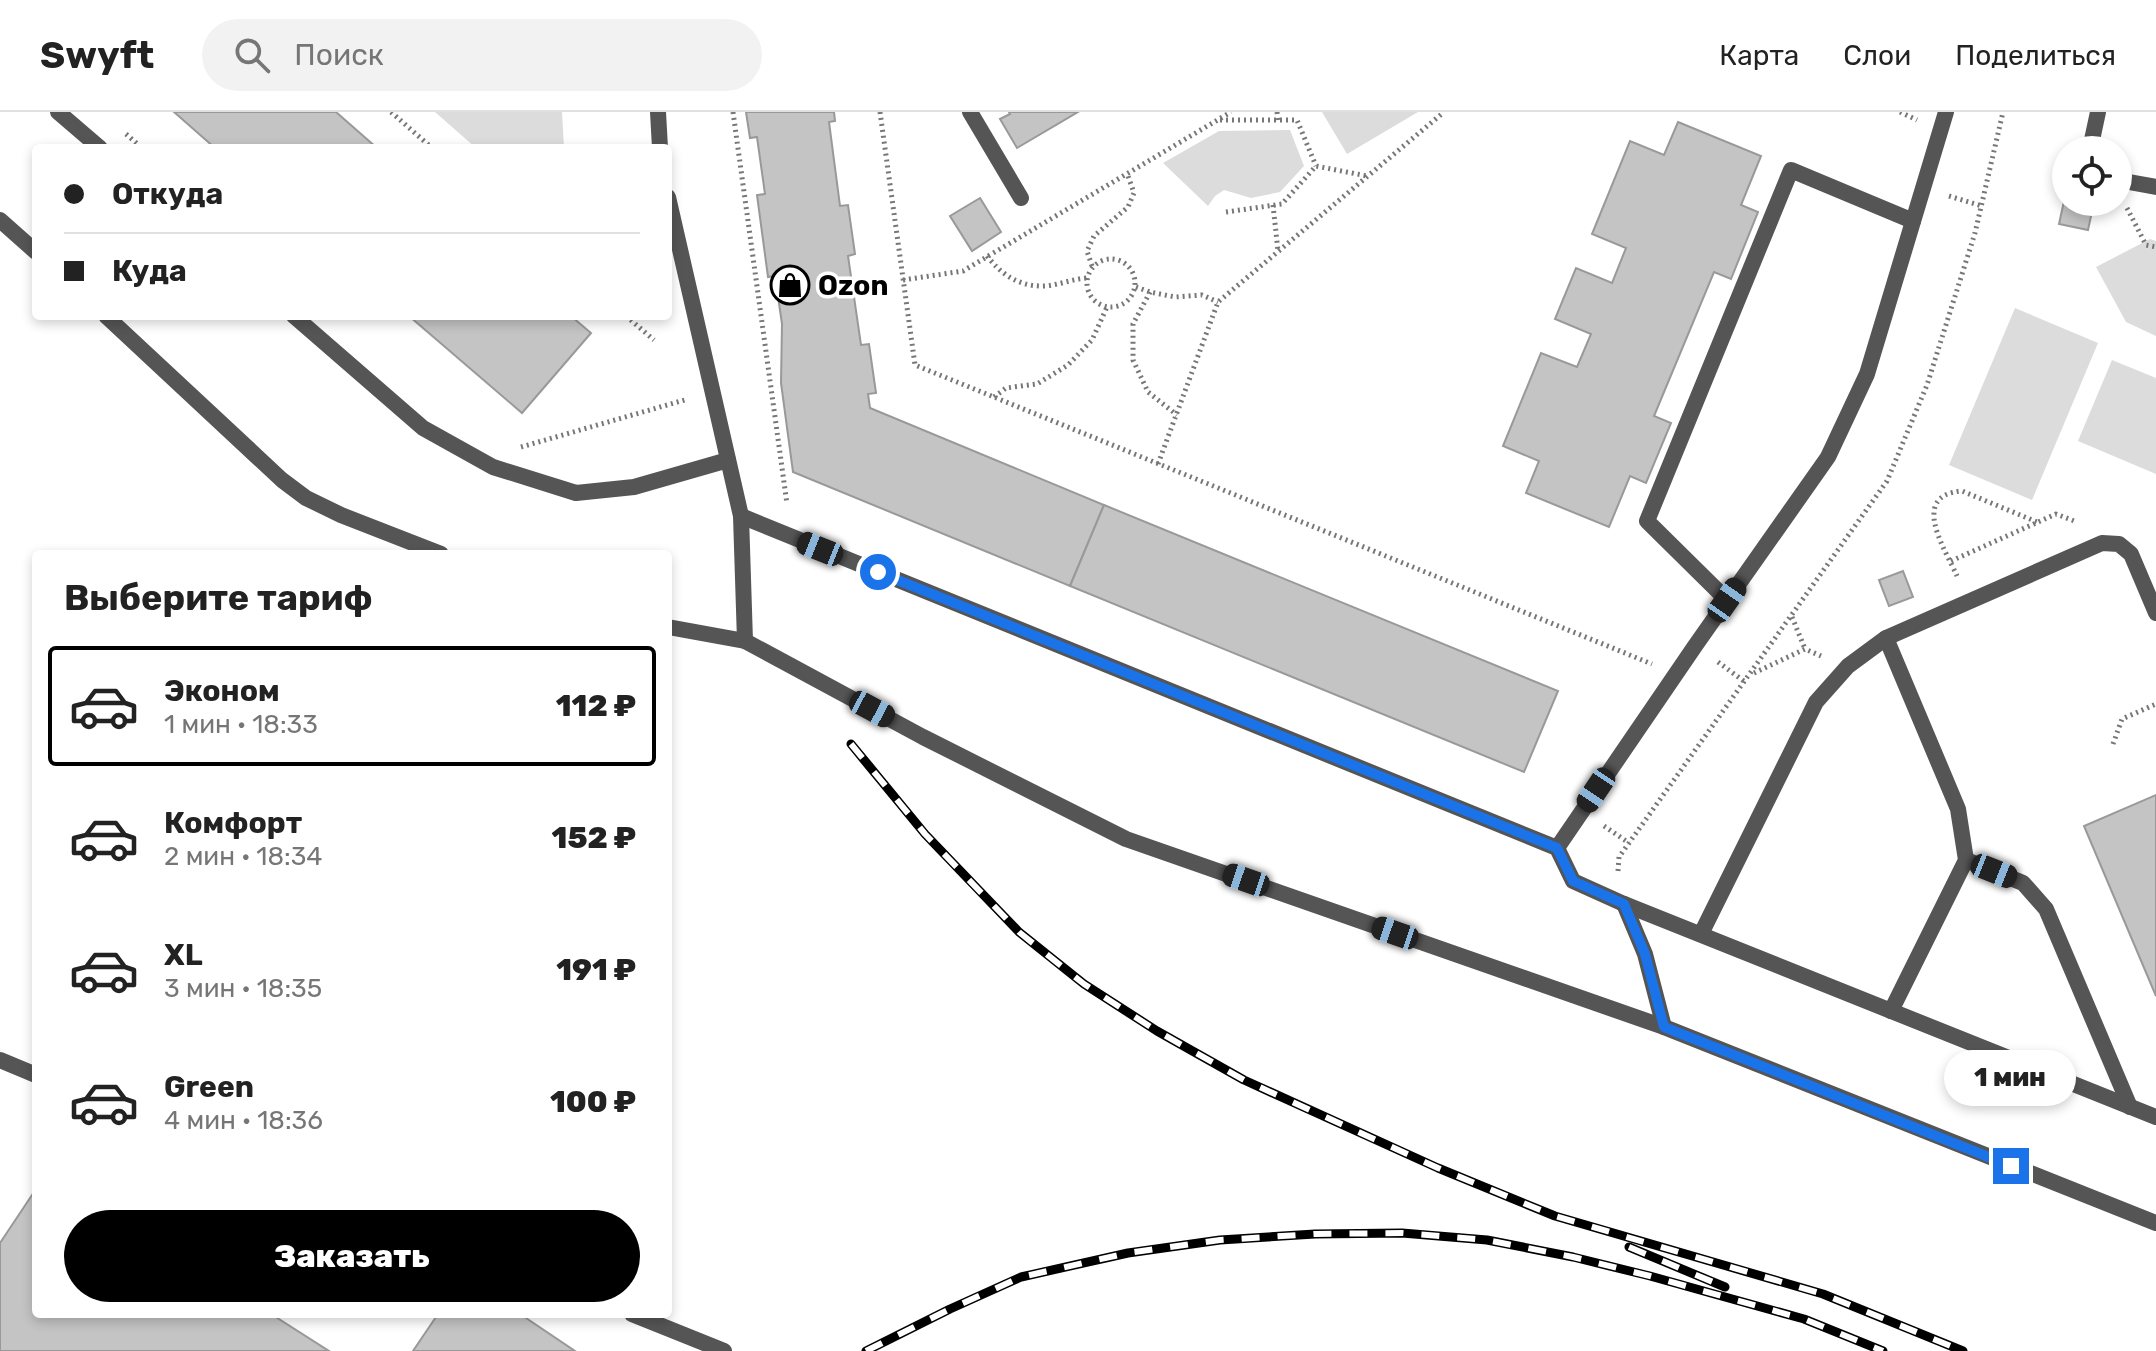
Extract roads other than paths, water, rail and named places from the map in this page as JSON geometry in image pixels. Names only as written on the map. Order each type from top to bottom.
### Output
[{"type":"street","points":[[58,112],[95,144]]},
{"type":"street","points":[[658,112],[660,144]]},
{"type":"street","points":[[1557,848],[1828,457],[1867,374],[1946,112]]},
{"type":"street","points":[[2093,136],[2098,112]]},
{"type":"street","points":[[973,113],[1021,198]]},
{"type":"street","points":[[1727,600],[1647,521],[1791,170],[1913,221]]},
{"type":"street","points":[[2132,183],[2156,187]]},
{"type":"street","points":[[672,215],[741,516],[745,641]]},
{"type":"street","points":[[0,220],[32,248]]},
{"type":"street","points":[[110,320],[282,480],[306,498],[431,550]]},
{"type":"street","points":[[299,320],[423,428],[493,467],[576,493],[634,487],[728,460]]},
{"type":"street","points":[[741,516],[1557,848],[1573,881],[2156,1117]]},
{"type":"street","points":[[1701,934],[1816,702],[1848,666],[1886,638],[2102,543],[2119,544],[2131,554],[2156,613]]},
{"type":"street","points":[[672,628],[745,641],[923,737],[1126,839],[1664,1027],[2156,1223]]},
{"type":"street","points":[[1886,638],[1958,809],[1966,860],[1891,1011]]},
{"type":"street","points":[[1966,860],[2023,883],[2046,909],[2130,1107]]},
{"type":"street","points":[[1620,902],[1645,954],[1664,1027]]},
{"type":"street","points":[[0,1060],[32,1073]]},
{"type":"street","points":[[642,1318],[724,1351]]},
{"type":"railway","points":[[851,744],[925,834],[1019,932],[1084,984],[1157,1031],[1244,1080],[1438,1168],[1555,1216],[1823,1294],[1963,1351]]},
{"type":"railway","points":[[866,1351],[1021,1277],[1128,1253],[1220,1240],[1402,1233],[1487,1240],[1573,1257],[1804,1319],[1883,1351]]},
{"type":"railway","points":[[1629,1247],[1725,1287]]},
{"type":"place","name":"Ozon","points":[[790,285]]}]
